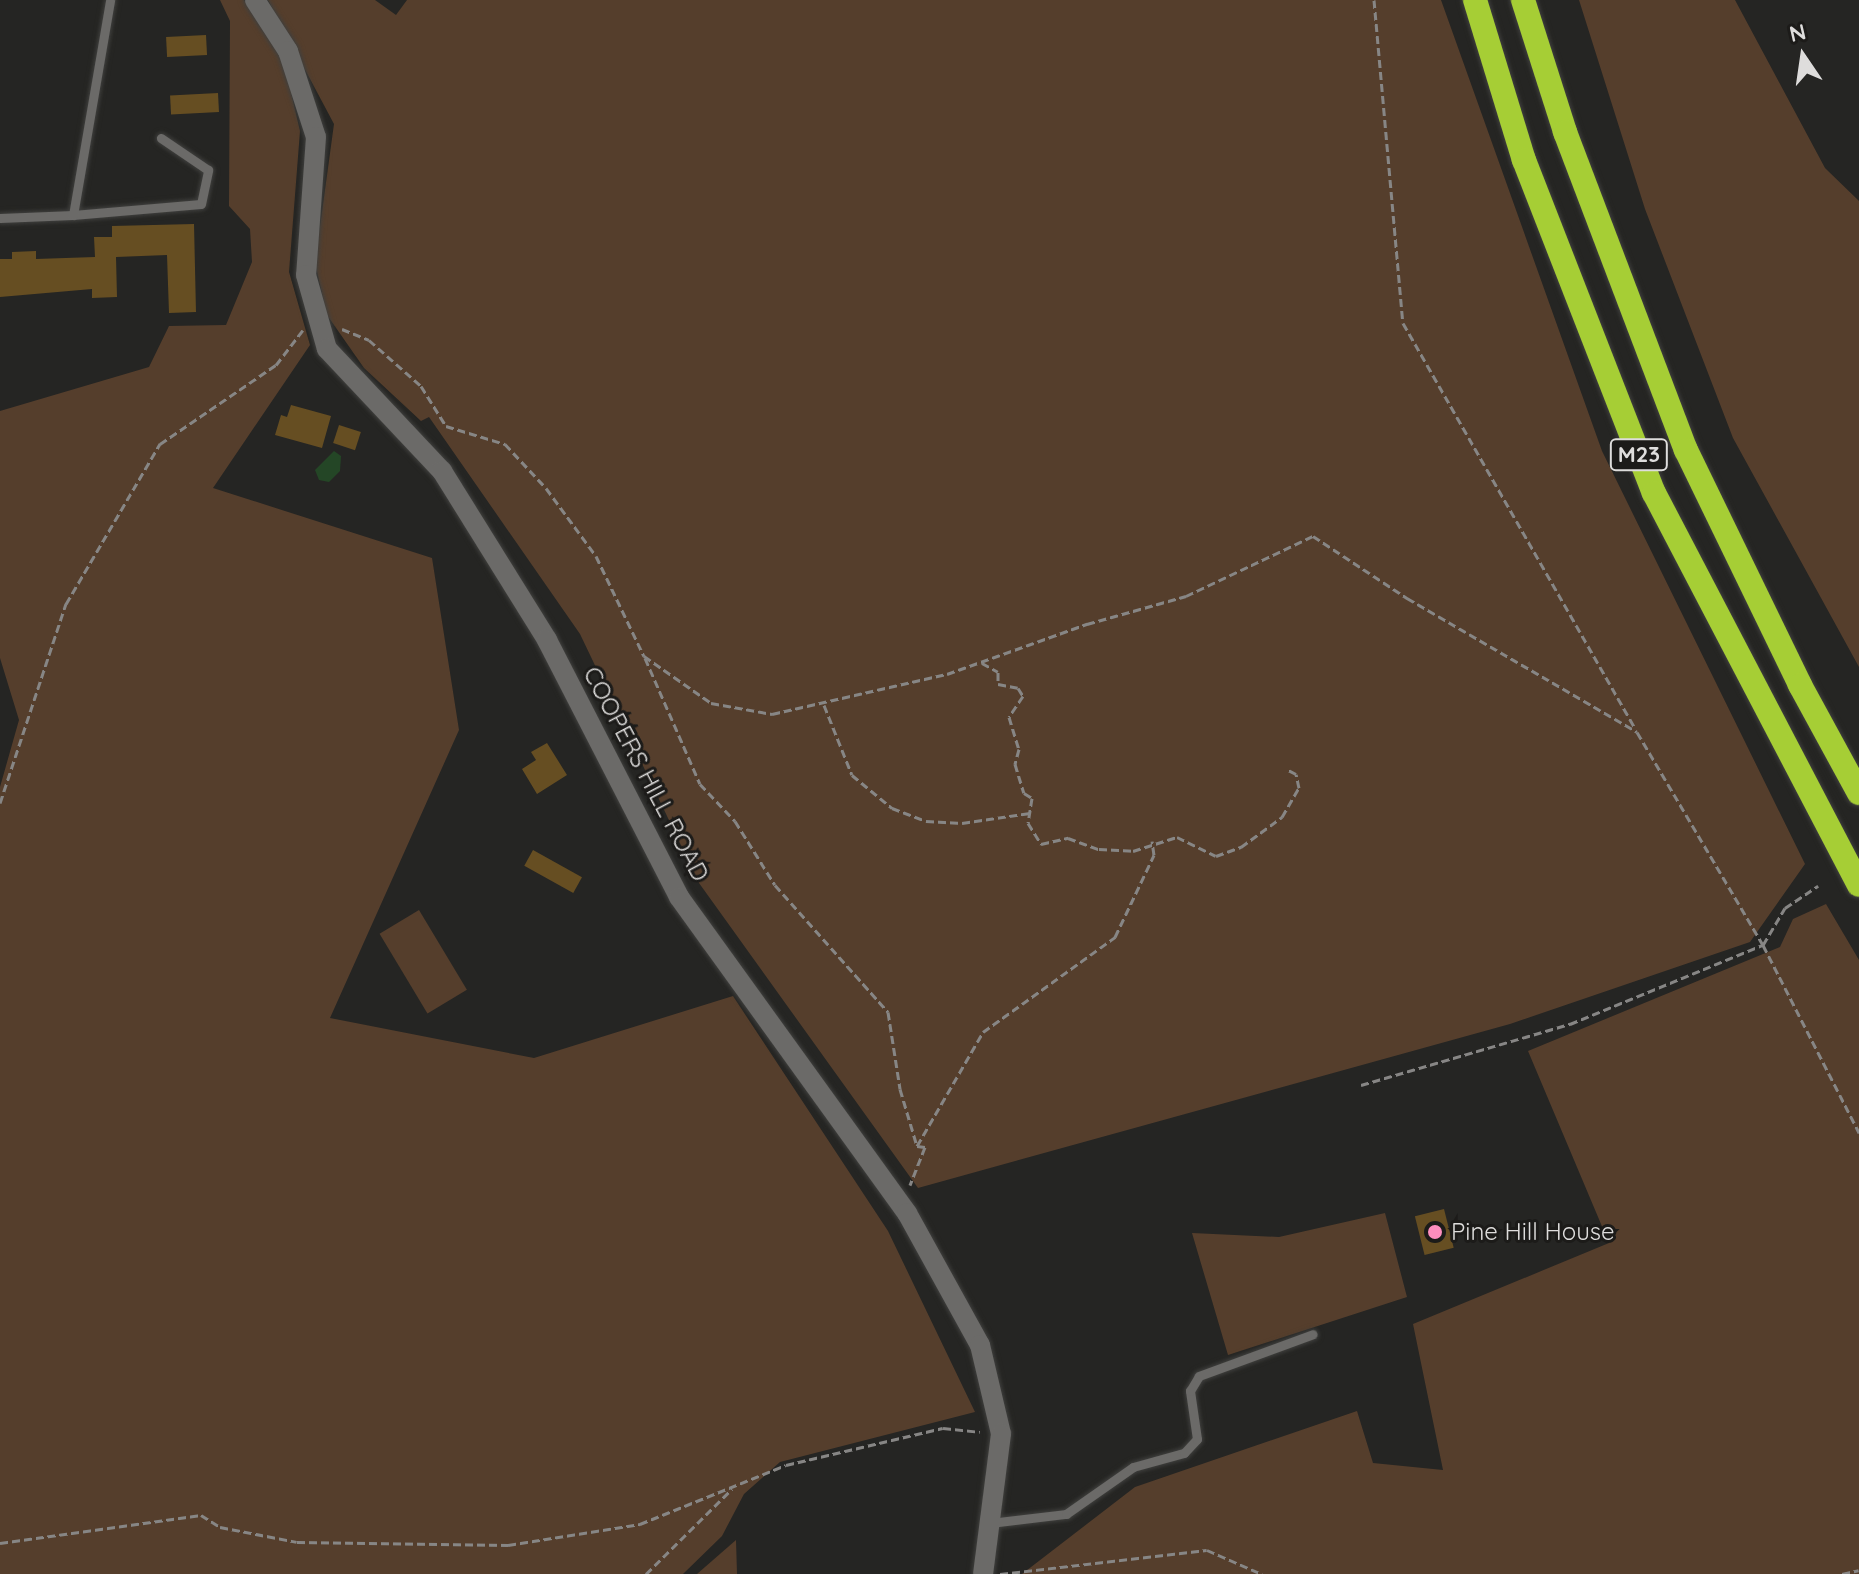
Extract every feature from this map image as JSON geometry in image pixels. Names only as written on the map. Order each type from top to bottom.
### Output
[{"type":"highway","name":"M23","points":[[1475,0],[1524,160],[1654,493],[1859,885]]},
{"type":"highway","name":"M23","points":[[1523,0],[1565,132],[1686,450],[1800,685],[1859,793]]},
{"type":"street","name":"COOPERS HILL ROAD","points":[[255,0],[288,51],[316,137],[306,275],[327,349],[442,471],[547,640],[679,897],[907,1213],[980,1345],[1001,1434],[983,1574]]},
{"type":"lane","points":[[73,215],[110,0]]},
{"type":"lane","points":[[0,218],[201,204],[208,170],[161,138]]},
{"type":"lane","points":[[990,1523],[1066,1514],[1133,1467],[1184,1453],[1197,1439],[1189,1400],[1199,1376],[1313,1334]]},
{"type":"path","points":[[1374,0],[1403,323],[1763,945],[1859,1133]]},
{"type":"path","points":[[0,803],[66,604],[160,444],[276,365],[318,315],[369,340],[421,386],[446,426],[505,444],[546,488],[596,556],[700,784],[735,821],[775,885],[888,1012],[900,1089],[917,1146]]},
{"type":"path","points":[[644,656],[711,703],[772,714],[824,705],[980,663],[1186,596],[1313,536],[1407,598],[1637,732]]},
{"type":"path","points":[[980,663],[998,672],[998,684],[1018,688],[1023,696],[1009,717],[1019,749],[1015,764],[1024,793],[1032,798],[1031,836],[1041,844],[1068,838],[1099,849],[1133,851],[1152,841],[1177,837],[1216,856],[1241,847],[1282,817],[1299,788],[1296,774],[1288,770]]},
{"type":"path","points":[[824,705],[852,775],[892,808],[926,821],[962,823],[1030,813]]},
{"type":"path","points":[[917,1146],[983,1032],[1115,937],[1154,855],[1152,841]]},
{"type":"path","points":[[1361,1085],[1570,1024],[1763,945],[1785,908],[1818,886]]},
{"type":"path","points":[[912,1182],[925,1147],[917,1146]]},
{"type":"path","points":[[0,1543],[201,1515],[220,1527],[297,1542],[508,1545],[640,1524],[786,1465],[943,1428],[1001,1434]]},
{"type":"path","points":[[646,1574],[688,1538],[734,1486]]},
{"type":"path","points":[[998,1574],[1207,1550],[1262,1574]]},
{"type":"path","points":[[1842,1574],[1859,1570]]},
{"type":"shaded area","points":[[220,0],[244,0],[282,54],[300,131],[289,272],[310,345],[213,488],[432,558],[459,730],[330,1018],[534,1058],[733,996],[888,1231],[975,1412],[780,1462],[744,1494],[722,1536],[683,1574],[0,1574],[0,787],[19,720],[0,658],[0,411],[149,367],[169,326],[226,325],[252,262],[250,229],[229,206],[230,21]]},
{"type":"shaded area","points":[[268,0],[375,0],[396,15],[407,0],[1441,0],[1602,451],[1805,864],[1750,942],[1510,1024],[918,1188],[699,883],[580,634],[429,417],[421,421],[364,368],[327,315],[315,263],[334,124]]},
{"type":"shaded area","points":[[1579,0],[1735,0],[1825,168],[1859,201],[1859,667],[1733,438],[1645,209]]},
{"type":"shaded area","points":[[334,451],[341,456],[340,471],[329,482],[319,480],[315,470]]},
{"type":"shaded area","points":[[1826,904],[1859,960],[1859,1574],[1022,1574],[1135,1487],[1357,1411],[1373,1463],[1443,1470],[1413,1324],[1609,1243],[1528,1051],[1780,947],[1793,919]]},
{"type":"shaded area","points":[[419,910],[467,990],[427,1013],[380,934]]},
{"type":"shaded area","points":[[1385,1213],[1407,1297],[1228,1355],[1192,1233],[1279,1237]]},
{"type":"shaded area","points":[[736,1540],[737,1574],[697,1574]]},
{"type":"building","points":[[206,35],[207,55],[167,57],[166,37]]},
{"type":"building","points":[[218,93],[219,112],[171,114],[170,96]]},
{"type":"building","points":[[194,224],[196,312],[169,313],[167,255],[116,257],[117,297],[92,298],[92,289],[0,297],[0,259],[12,259],[12,252],[36,251],[36,259],[95,257],[94,237],[112,237],[112,226]]},
{"type":"building","points":[[291,405],[331,416],[322,448],[275,435],[281,415],[287,417]]},
{"type":"building","points":[[339,425],[361,432],[355,450],[333,443]]},
{"type":"building","points":[[547,743],[567,775],[537,794],[522,769],[536,760],[531,752]]},
{"type":"building","points":[[533,850],[582,877],[573,893],[524,866]]},
{"type":"building","name":"Pine Hill House","points":[[1444,1209],[1454,1248],[1425,1255],[1415,1216]]},
{"type":"place","name":"Pine Hill House","points":[[1435,1232]]}]
